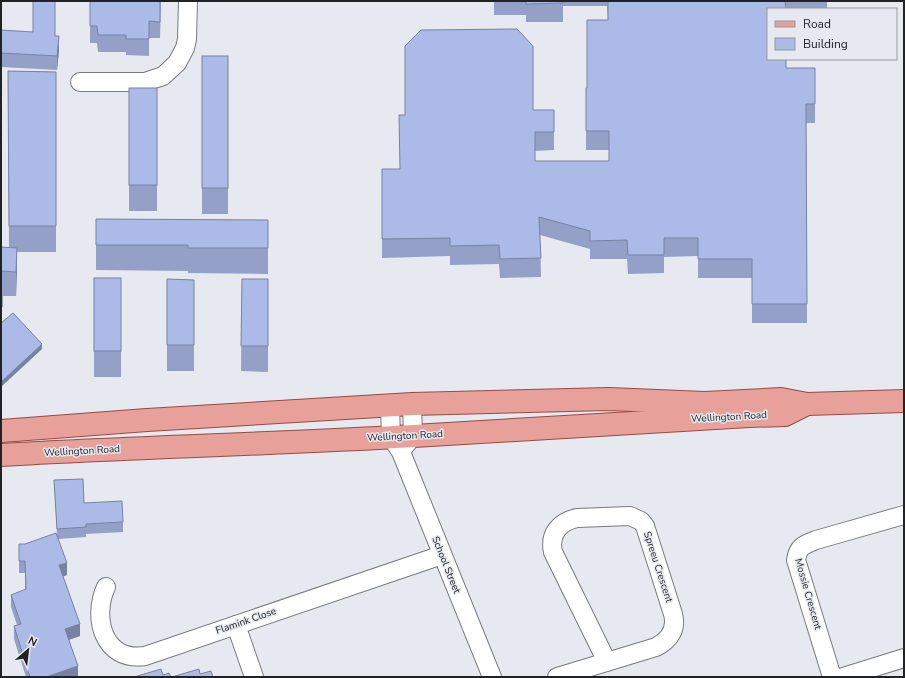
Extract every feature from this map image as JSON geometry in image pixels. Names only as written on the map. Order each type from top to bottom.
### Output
[{"type":"main road","name":"Wellington Road","points":[[1,431],[147,420],[412,404],[609,399],[705,403],[782,399],[807,404],[904,401]]},
{"type":"main road","name":"Wellington Road","points":[[5,458],[402,442],[734,416],[784,415],[807,404]]},
{"type":"street","points":[[80,82],[146,82],[163,76],[177,63],[185,48],[187,39],[188,1]]},
{"type":"street","name":"School Street","points":[[402,442],[412,404]]},
{"type":"street","name":"School Street","points":[[390,406],[442,555],[492,677]]},
{"type":"street","name":"Mossie Crescent","points":[[832,677],[796,560],[797,553],[805,544],[816,540],[904,515]]},
{"type":"street","name":"Spreeu Crescent","points":[[557,677],[607,662],[663,643],[673,632],[673,614],[645,526],[641,521],[630,516],[570,519],[559,526],[552,538],[553,552],[607,662]]},
{"type":"street","name":"Flamink Close","points":[[106,586],[100,607],[103,628],[107,640],[117,651],[130,656],[144,656],[442,555]]},
{"type":"street","points":[[236,625],[254,677]]},
{"type":"street","points":[[843,677],[904,658]]},
{"type":"building","points":[[33,1],[55,1],[55,36],[59,36],[57,56],[1,53],[1,30],[33,32]]},
{"type":"building","points":[[90,1],[160,1],[160,22],[149,21],[149,39],[126,39],[126,35],[98,35],[97,26],[90,26]]},
{"type":"building","points":[[526,1],[563,1],[563,3],[526,4]]},
{"type":"building","points":[[608,1],[785,1],[786,8],[767,8],[767,60],[786,60],[786,68],[815,68],[815,104],[806,104],[807,304],[752,304],[752,259],[698,259],[698,238],[664,238],[664,255],[628,255],[627,240],[590,241],[590,231],[539,217],[541,258],[500,259],[499,245],[450,246],[450,238],[382,239],[382,169],[400,169],[399,115],[405,115],[405,46],[421,30],[517,29],[533,46],[533,110],[554,110],[554,132],[535,132],[535,161],[609,161],[609,131],[586,131],[587,20],[608,20]]},
{"type":"building","points":[[202,56],[228,56],[228,188],[202,188]]},
{"type":"building","points":[[8,71],[56,72],[56,226],[9,226]]},
{"type":"building","points":[[129,88],[157,88],[157,185],[129,185]]},
{"type":"building","points":[[96,219],[268,220],[268,248],[188,248],[188,245],[96,245]]},
{"type":"building","points":[[1,247],[17,248],[16,272],[1,271]]},
{"type":"building","points":[[94,278],[121,278],[121,351],[94,351]]},
{"type":"building","points":[[167,279],[194,280],[194,345],[167,345]]},
{"type":"building","points":[[242,279],[268,279],[268,346],[241,346]]},
{"type":"building","points":[[13,313],[42,344],[1,382],[1,323]]},
{"type":"building","points":[[83,479],[84,503],[122,501],[123,522],[86,524],[86,527],[57,529],[54,480]]},
{"type":"building","points":[[56,533],[67,563],[59,565],[80,624],[65,629],[78,666],[46,677],[30,677],[14,626],[21,624],[11,595],[26,589],[25,561],[19,561],[19,544],[25,544]]},
{"type":"building","points":[[161,669],[163,675],[169,673],[171,677],[134,677]]},
{"type":"building","points":[[199,669],[200,674],[211,671],[213,677],[172,677]]}]
